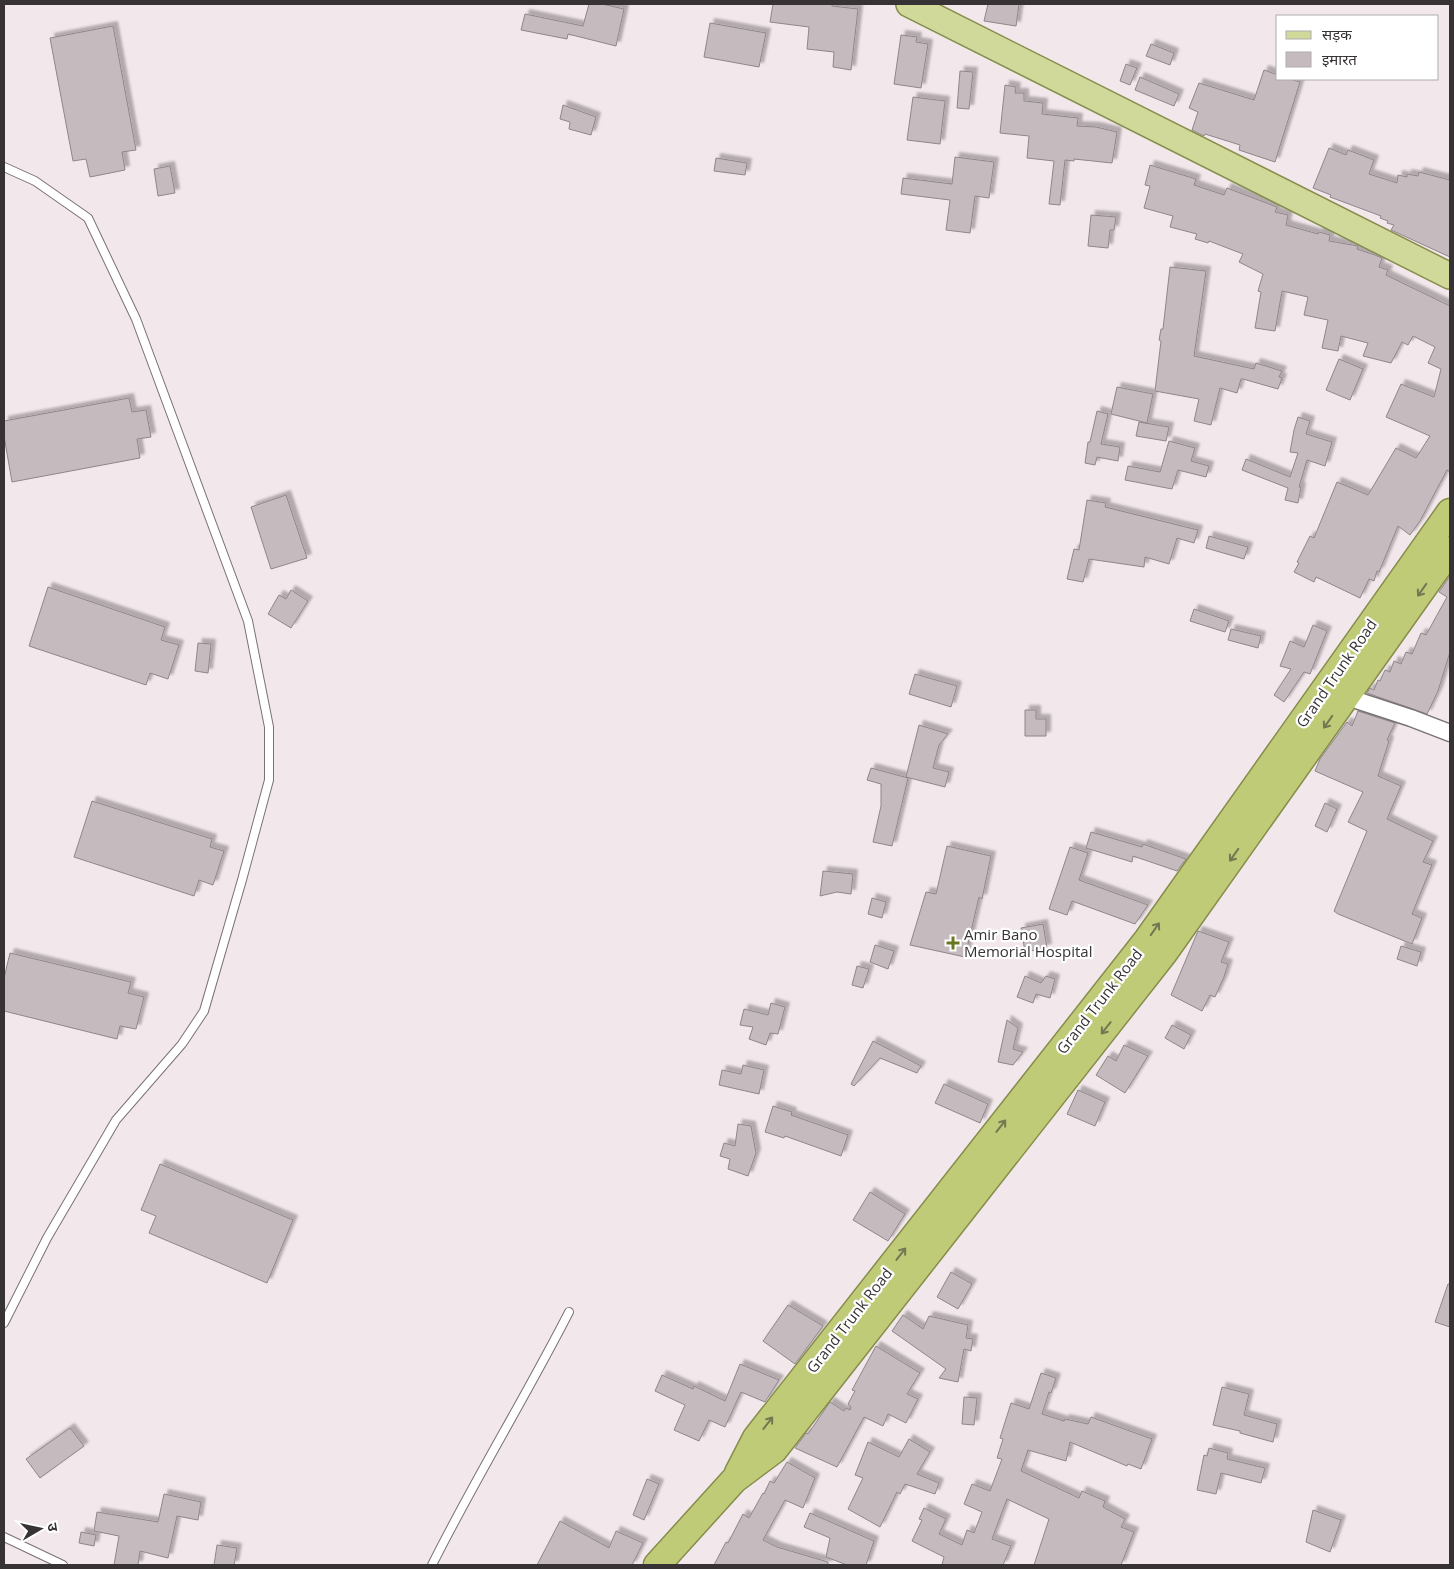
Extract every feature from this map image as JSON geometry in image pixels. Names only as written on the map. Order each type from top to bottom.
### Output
[{"type":"highway","name":"Grand Trunk Road","points":[[658,1565],[734,1480],[774,1450],[819,1375],[1123,988],[1164,953],[1447,523]]},
{"type":"highway","name":"Grand Trunk Road","points":[[1340,687],[1450,550]]},
{"type":"main road","points":[[909,4],[1450,276]]},
{"type":"street","points":[[1340,687],[1359,700],[1450,733]]},
{"type":"lane","points":[[4,167],[35,181],[88,218],[136,319],[248,621],[269,726],[269,780],[204,1012],[182,1044],[116,1120],[47,1238],[4,1323]]},
{"type":"lane","points":[[432,1565],[458,1512],[534,1380],[569,1312]]},
{"type":"lane","points":[[4,1538],[63,1565]]},
{"type":"building","points":[[589,4],[602,4],[624,9],[616,46],[568,34],[567,39],[521,30],[525,14],[583,26]]},
{"type":"building","points":[[773,4],[832,4],[832,6],[858,9],[851,70],[833,67],[834,52],[807,49],[809,27],[770,22]]},
{"type":"building","points":[[988,4],[1019,4],[1016,26],[984,21]]},
{"type":"building","points":[[710,23],[766,33],[759,67],[704,57]]},
{"type":"building","points":[[113,26],[136,150],[122,152],[125,170],[90,177],[86,159],[73,161],[50,38]]},
{"type":"building","points":[[901,35],[917,37],[916,42],[928,44],[921,88],[894,84]]},
{"type":"building","points":[[1151,44],[1174,53],[1170,65],[1146,56]]},
{"type":"building","points":[[1126,64],[1137,68],[1130,85],[1120,81]]},
{"type":"building","points":[[1264,70],[1276,74],[1276,80],[1300,82],[1275,162],[1239,150],[1240,145],[1205,134],[1204,136],[1192,130],[1198,112],[1189,108],[1199,83],[1254,100]]},
{"type":"building","points":[[960,71],[973,72],[969,109],[957,108]]},
{"type":"building","points":[[1140,77],[1179,94],[1174,106],[1135,90]]},
{"type":"building","points":[[1005,85],[1016,87],[1015,93],[1024,93],[1024,101],[1043,103],[1042,114],[1078,118],[1077,126],[1096,127],[1117,132],[1112,163],[1074,159],[1074,161],[1065,160],[1060,205],[1049,204],[1054,161],[1027,158],[1029,136],[1000,133]]},
{"type":"building","points":[[913,97],[945,101],[940,144],[907,140]]},
{"type":"building","points":[[563,105],[596,117],[591,135],[569,129],[570,122],[560,119]]},
{"type":"building","points":[[1329,148],[1346,155],[1348,150],[1374,160],[1369,174],[1397,183],[1398,175],[1407,177],[1407,174],[1418,176],[1419,172],[1450,180],[1450,257],[1391,230],[1394,225],[1387,223],[1388,221],[1380,218],[1381,216],[1330,197],[1331,195],[1313,188]]},
{"type":"building","points":[[955,157],[994,162],[989,198],[975,196],[970,233],[946,230],[950,200],[901,194],[903,178],[952,184]]},
{"type":"building","points":[[716,158],[747,163],[745,175],[714,171]]},
{"type":"building","points":[[1150,165],[1196,179],[1194,185],[1224,195],[1227,188],[1277,207],[1275,212],[1288,215],[1286,225],[1318,234],[1319,232],[1330,235],[1329,241],[1358,246],[1357,249],[1382,258],[1379,267],[1388,270],[1386,275],[1450,306],[1450,472],[1447,470],[1420,521],[1410,535],[1398,526],[1379,572],[1377,571],[1374,581],[1369,579],[1360,598],[1316,577],[1314,582],[1294,572],[1310,536],[1314,538],[1337,482],[1368,495],[1396,448],[1416,458],[1430,436],[1386,417],[1401,384],[1434,397],[1441,369],[1428,363],[1435,347],[1413,336],[1408,345],[1402,342],[1391,363],[1363,356],[1368,343],[1341,336],[1338,351],[1322,348],[1328,320],[1304,315],[1308,297],[1282,291],[1275,331],[1255,328],[1261,292],[1258,291],[1263,274],[1239,262],[1243,254],[1209,241],[1208,243],[1195,239],[1197,234],[1170,227],[1173,216],[1144,208],[1150,186],[1145,185]]},
{"type":"building","points":[[170,166],[175,193],[158,196],[154,169]]},
{"type":"building","points":[[1091,215],[1116,217],[1114,230],[1110,230],[1108,248],[1088,246]]},
{"type":"building","points":[[1170,267],[1206,271],[1194,356],[1254,369],[1256,363],[1282,371],[1279,377],[1282,378],[1278,389],[1243,379],[1241,379],[1237,393],[1220,388],[1211,425],[1194,421],[1199,399],[1155,391],[1161,341],[1159,340],[1161,329],[1163,329]]},
{"type":"building","points":[[1339,359],[1363,369],[1350,400],[1326,390]]},
{"type":"building","points":[[1117,387],[1153,394],[1147,423],[1111,414]]},
{"type":"building","points":[[129,398],[132,412],[146,410],[151,437],[137,439],[140,458],[12,482],[4,436],[4,421]]},
{"type":"building","points":[[1097,411],[1108,414],[1101,444],[1120,447],[1118,461],[1097,457],[1095,465],[1085,463],[1088,442],[1090,442]]},
{"type":"building","points":[[1298,417],[1310,421],[1306,434],[1332,442],[1325,466],[1307,460],[1299,487],[1301,487],[1298,503],[1285,500],[1288,488],[1242,470],[1246,459],[1290,477],[1298,453],[1290,452]]},
{"type":"building","points":[[1139,422],[1169,427],[1166,441],[1136,436]]},
{"type":"building","points":[[1169,441],[1195,448],[1191,461],[1209,466],[1206,477],[1178,470],[1172,489],[1125,480],[1128,466],[1160,472]]},
{"type":"building","points":[[286,495],[307,558],[271,569],[251,507]]},
{"type":"building","points":[[1087,500],[1106,503],[1105,507],[1198,530],[1194,543],[1177,538],[1169,564],[1145,557],[1144,567],[1089,559],[1083,582],[1067,579],[1074,549],[1079,550]]},
{"type":"building","points":[[1209,536],[1248,547],[1244,559],[1206,548]]},
{"type":"building","points":[[1450,576],[1450,652],[1438,691],[1427,714],[1367,693],[1370,688],[1374,690],[1385,670],[1390,672],[1394,661],[1401,664],[1406,652],[1412,654],[1421,633],[1426,635],[1447,597],[1439,592]]},
{"type":"building","points":[[48,587],[165,627],[161,640],[179,645],[168,679],[150,673],[146,685],[29,646]]},
{"type":"building","points":[[291,590],[308,601],[291,628],[268,614],[279,595],[286,599]]},
{"type":"building","points":[[1194,609],[1229,621],[1225,632],[1190,621]]},
{"type":"building","points":[[1313,625],[1327,631],[1310,674],[1304,672],[1284,702],[1274,695],[1291,669],[1280,666],[1290,641],[1304,647]]},
{"type":"building","points":[[1231,629],[1261,636],[1258,648],[1228,640]]},
{"type":"building","points":[[198,643],[211,644],[208,673],[195,671]]},
{"type":"building","points":[[915,674],[957,686],[951,707],[909,694]]},
{"type":"building","points":[[1025,710],[1036,710],[1036,719],[1046,719],[1046,736],[1025,736]]},
{"type":"building","points":[[1358,711],[1395,723],[1387,740],[1389,741],[1378,776],[1401,786],[1387,819],[1433,841],[1423,862],[1432,865],[1412,914],[1422,918],[1412,944],[1334,911],[1367,831],[1348,822],[1363,792],[1315,771],[1320,759],[1347,722],[1352,726]]},
{"type":"building","points":[[919,725],[948,734],[939,745],[933,768],[949,772],[945,787],[906,777]]},
{"type":"building","points":[[871,768],[908,778],[892,846],[873,842],[881,806],[881,784],[867,780]]},
{"type":"building","points":[[92,801],[212,839],[210,847],[224,851],[213,885],[199,880],[194,896],[74,857]]},
{"type":"building","points":[[1325,803],[1337,809],[1327,832],[1315,826]]},
{"type":"building","points":[[1091,832],[1142,847],[1143,844],[1186,859],[1177,871],[1133,856],[1132,862],[1086,848]]},
{"type":"building","points":[[947,846],[991,856],[982,899],[979,897],[965,957],[910,945],[926,892],[936,894]]},
{"type":"building","points":[[1070,847],[1088,853],[1079,880],[1148,905],[1135,924],[1072,901],[1067,915],[1049,909]]},
{"type":"building","points":[[823,871],[853,874],[851,894],[837,892],[820,896]]},
{"type":"building","points":[[872,898],[886,902],[882,918],[868,914]]},
{"type":"building","points":[[1043,924],[1047,948],[1025,952],[1021,928]]},
{"type":"building","points":[[1198,931],[1229,942],[1221,962],[1228,964],[1224,977],[1215,997],[1210,995],[1202,1011],[1171,995]]},
{"type":"building","points":[[875,945],[894,951],[888,969],[870,962]]},
{"type":"building","points":[[1401,946],[1421,952],[1417,966],[1397,959]]},
{"type":"building","points":[[10,953],[131,982],[128,993],[144,997],[136,1029],[120,1026],[117,1039],[4,1011],[4,978]]},
{"type":"building","points":[[857,966],[869,969],[863,988],[852,985]]},
{"type":"building","points":[[1025,976],[1041,983],[1046,976],[1055,979],[1050,998],[1036,994],[1033,1003],[1017,997]]},
{"type":"building","points":[[771,1003],[785,1007],[778,1034],[770,1033],[766,1045],[749,1039],[753,1027],[740,1025],[744,1009],[768,1015]]},
{"type":"building","points":[[1007,1020],[1018,1028],[1013,1049],[1023,1052],[1013,1065],[998,1062]]},
{"type":"building","points":[[1172,1025],[1191,1035],[1184,1049],[1165,1038]]},
{"type":"building","points":[[873,1041],[921,1066],[917,1073],[880,1058],[854,1086],[851,1084]]},
{"type":"building","points":[[1124,1045],[1148,1056],[1125,1093],[1096,1075],[1108,1056],[1116,1061]]},
{"type":"building","points":[[743,1065],[764,1070],[759,1094],[719,1085],[722,1070],[741,1074]]},
{"type":"building","points":[[944,1084],[988,1104],[980,1123],[935,1103]]},
{"type":"building","points":[[1078,1090],[1105,1102],[1095,1126],[1067,1114]]},
{"type":"building","points":[[773,1106],[792,1112],[791,1115],[848,1135],[841,1156],[785,1136],[784,1138],[765,1132]]},
{"type":"building","points":[[738,1124],[751,1126],[756,1153],[748,1176],[728,1169],[730,1159],[720,1156],[724,1143],[735,1146]]},
{"type":"building","points":[[160,1164],[293,1220],[267,1283],[149,1233],[156,1216],[141,1210]]},
{"type":"building","points":[[870,1192],[905,1214],[888,1241],[853,1220]]},
{"type":"building","points":[[951,1272],[972,1284],[958,1309],[937,1297]]},
{"type":"building","points":[[1448,1284],[1450,1284],[1450,1327],[1435,1322]]},
{"type":"building","points":[[788,1305],[823,1326],[795,1364],[763,1341]]},
{"type":"building","points":[[903,1315],[923,1329],[929,1316],[968,1325],[966,1338],[973,1339],[971,1351],[964,1349],[958,1382],[939,1378],[946,1369],[892,1331]]},
{"type":"building","points":[[876,1346],[920,1373],[907,1394],[918,1399],[906,1423],[888,1414],[883,1426],[864,1417],[837,1467],[795,1448],[806,1433],[808,1434],[830,1402],[844,1411],[846,1408],[850,1410],[851,1407],[848,1404],[855,1391],[852,1390]]},
{"type":"building","points":[[740,1364],[779,1380],[765,1402],[741,1392],[725,1427],[709,1420],[699,1441],[674,1430],[685,1405],[655,1391],[662,1375],[693,1389],[694,1386],[725,1401]]},
{"type":"building","points":[[1041,1373],[1056,1378],[1042,1414],[1064,1421],[1065,1419],[1088,1424],[1091,1417],[1152,1439],[1141,1469],[1128,1464],[1127,1466],[1070,1442],[1066,1461],[1028,1450],[1021,1471],[1079,1498],[1082,1491],[1105,1501],[1103,1507],[1125,1519],[1121,1527],[1134,1532],[1121,1565],[1034,1565],[1049,1519],[1007,1499],[992,1539],[1011,1546],[1003,1565],[942,1565],[944,1557],[912,1541],[922,1520],[919,1519],[924,1508],[946,1519],[939,1534],[962,1545],[967,1530],[974,1533],[982,1512],[964,1504],[972,1484],[990,1491],[1002,1459],[997,1458],[1003,1439],[1000,1438],[1011,1403],[1029,1409]]},
{"type":"building","points":[[1222,1387],[1249,1394],[1244,1415],[1277,1424],[1273,1442],[1240,1433],[1240,1431],[1213,1425]]},
{"type":"building","points":[[964,1397],[977,1398],[974,1425],[962,1424]]},
{"type":"building","points":[[70,1428],[84,1446],[40,1478],[26,1459]]},
{"type":"building","points":[[909,1439],[930,1452],[917,1474],[939,1483],[935,1494],[905,1484],[900,1494],[897,1492],[880,1527],[848,1509],[863,1478],[855,1475],[868,1442],[899,1457]]},
{"type":"building","points":[[1209,1448],[1228,1453],[1227,1459],[1265,1468],[1261,1483],[1221,1473],[1216,1494],[1197,1490],[1204,1455],[1207,1456]]},
{"type":"building","points":[[787,1462],[815,1478],[803,1508],[785,1500],[763,1540],[777,1547],[828,1562],[828,1565],[714,1565],[743,1514],[749,1518],[770,1481],[774,1483]]},
{"type":"building","points":[[647,1479],[659,1484],[644,1520],[633,1515]]},
{"type":"building","points":[[164,1494],[201,1502],[198,1520],[177,1516],[168,1558],[140,1551],[138,1565],[114,1565],[119,1536],[94,1531],[97,1512],[158,1522]]},
{"type":"building","points":[[1313,1510],[1341,1520],[1330,1552],[1306,1542]]},
{"type":"building","points":[[810,1513],[874,1541],[866,1565],[847,1565],[826,1557],[830,1538],[804,1527]]},
{"type":"building","points":[[560,1521],[609,1548],[616,1531],[643,1543],[632,1565],[537,1565]]},
{"type":"building","points":[[81,1532],[96,1535],[94,1546],[79,1543]]},
{"type":"building","points":[[217,1545],[237,1548],[234,1565],[214,1565]]},
{"type":"place","name":"Amir Bano Memorial Hospital","points":[[953,943]]}]
